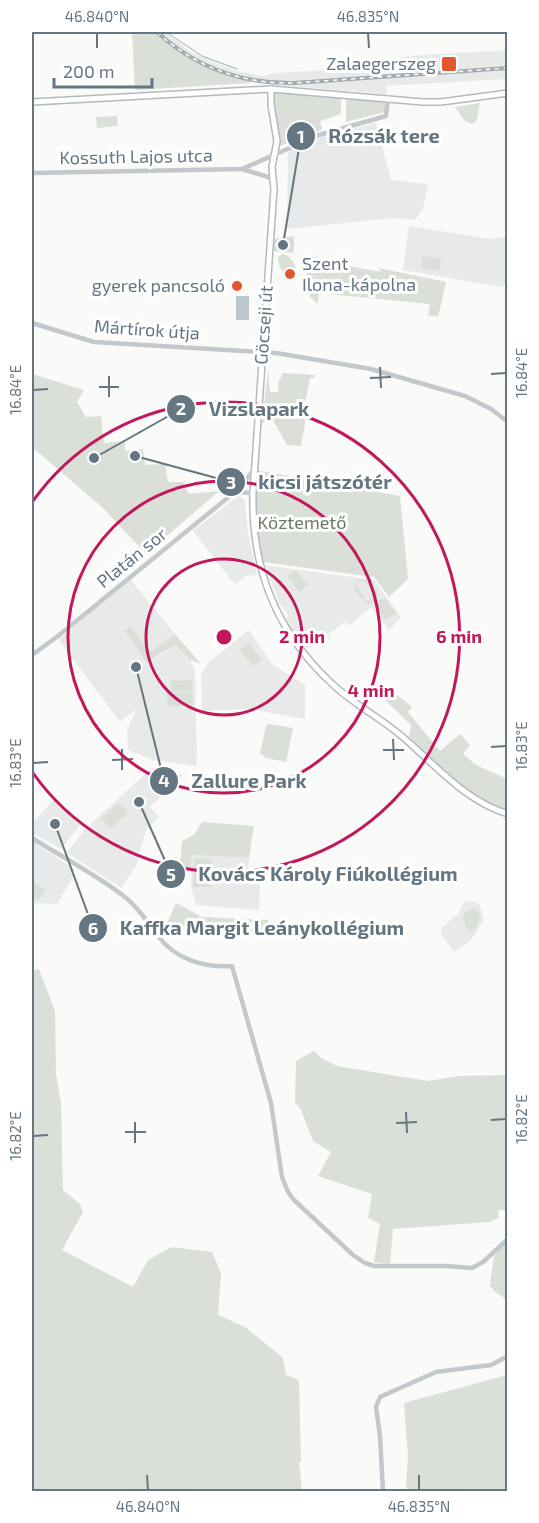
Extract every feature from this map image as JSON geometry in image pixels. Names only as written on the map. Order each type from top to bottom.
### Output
[{"type":"main road","points":[[32,102],[271,89],[441,102],[507,93]]},
{"type":"main road","name":"Göcseji út","points":[[271,89],[271,105],[277,141],[272,168],[273,182],[253,493],[253,532],[259,565],[276,610],[298,646],[341,692],[398,733],[468,794],[489,807],[507,813]]},
{"type":"main road","points":[[134,90],[137,94],[142,95]]},
{"type":"street","points":[[242,169],[319,135],[386,116],[388,98]]},
{"type":"street","points":[[242,169],[268,177],[273,182]]},
{"type":"street","name":"Kossuth Lajos utca","points":[[32,173],[242,169]]},
{"type":"street","name":"Mártírok útja","points":[[32,323],[94,342],[263,352],[342,364],[410,379],[465,396],[507,422]]},
{"type":"street","name":"Platán sor","points":[[32,655],[233,493],[246,482],[254,470]]},
{"type":"street","points":[[233,493],[241,491],[253,493]]},
{"type":"street","points":[[32,838],[128,899],[164,943],[178,955],[211,966],[232,966],[272,1103],[282,1177],[286,1188],[294,1200],[353,1255],[374,1266],[472,1268],[483,1262],[507,1239]]},
{"type":"street","points":[[383,1491],[377,1401],[382,1396],[433,1373],[491,1365],[507,1356]]},
{"type":"shaded area","points":[[155,32],[164,32],[193,53],[213,62],[233,70],[262,76],[274,73],[330,70],[422,55],[507,50],[507,79],[386,86],[386,94],[265,84],[209,70],[183,55]]},
{"type":"shaded area","points":[[376,123],[391,180],[428,184],[423,209],[415,220],[393,218],[287,229],[288,151],[322,137]]},
{"type":"shaded area","points":[[409,226],[490,239],[507,237],[507,283],[501,287],[403,270]]},
{"type":"shaded area","points":[[236,296],[249,296],[249,320],[236,320]]},
{"type":"shaded area","points":[[238,496],[245,501],[248,533],[257,575],[245,576],[235,585],[193,531]]},
{"type":"shaded area","points":[[265,565],[374,580],[401,617],[389,630],[371,607],[349,626],[345,622],[308,649],[296,637],[286,620],[288,615],[280,605]]},
{"type":"shaded area","points":[[130,579],[175,634],[150,652],[130,627],[124,632],[147,663],[176,645],[190,660],[195,670],[197,766],[153,760],[128,750],[127,730],[137,709],[120,722],[59,640]]},
{"type":"shaded area","points":[[249,630],[272,664],[305,685],[305,719],[248,709],[202,711],[201,675],[208,663]]},
{"type":"shaded area","points":[[152,768],[183,775],[150,807],[159,817],[146,830],[136,866],[121,888],[67,853],[84,830]]},
{"type":"shaded area","points":[[54,800],[80,825],[61,849],[32,833],[32,823]]},
{"type":"shaded area","points":[[32,841],[74,869],[73,877],[57,904],[32,903]]},
{"type":"shaded area","points":[[192,855],[249,858],[248,881],[260,882],[259,910],[196,905],[191,888]]},
{"type":"shaded area","points":[[472,901],[480,905],[484,919],[471,940],[454,952],[441,934],[441,928],[458,914],[464,902]]},
{"type":"green space","points":[[132,32],[155,32],[199,64],[250,81],[250,83],[135,90]]},
{"type":"green space","points":[[276,92],[341,97],[341,114],[320,121],[322,130],[280,146],[273,103]]},
{"type":"green space","points":[[346,98],[383,100],[385,112],[346,122]]},
{"type":"green space","points":[[480,103],[477,120],[472,124],[465,121],[455,107]]},
{"type":"green space","points":[[117,116],[118,126],[97,128],[96,117]]},
{"type":"green space","points":[[294,236],[294,253],[272,251],[274,239]]},
{"type":"green space","points":[[282,254],[288,256],[294,265],[296,272],[292,277],[280,267],[278,257]]},
{"type":"green space","points":[[304,255],[321,258],[322,261],[381,272],[379,268],[446,282],[438,317],[428,315],[430,304],[319,293],[318,304],[310,297]]},
{"type":"green space","points":[[423,256],[441,259],[439,271],[421,268]]},
{"type":"green space","points":[[268,369],[271,405],[270,392],[278,392],[282,373],[315,375],[314,378],[310,378],[304,409],[305,423],[301,446],[287,445],[272,419],[262,423]]},
{"type":"green space","points":[[32,374],[84,390],[77,402],[86,417],[101,416],[104,443],[125,441],[125,451],[143,449],[145,465],[165,464],[168,482],[183,482],[189,494],[219,491],[146,554],[103,508],[32,447]]},
{"type":"green space","name":"Köztemető","points":[[256,470],[400,496],[408,579],[389,597],[374,577],[262,562],[255,505]]},
{"type":"green space","points":[[295,570],[308,585],[300,592],[287,576]]},
{"type":"green space","points":[[358,579],[367,580],[377,592],[377,601],[368,604],[354,588]],"holes":[[[357,582],[365,582],[376,594],[376,600],[367,601],[357,587]]]},
{"type":"green space","points":[[384,597],[396,613],[386,620],[374,605]]},
{"type":"green space","points":[[130,626],[150,652],[175,634],[201,664],[190,660],[176,645],[147,663],[124,631]]},
{"type":"green space","points":[[249,643],[262,660],[253,666],[240,650]]},
{"type":"green space","points":[[192,680],[192,691],[171,692],[171,681]]},
{"type":"green space","points":[[387,687],[412,707],[408,712],[440,751],[460,734],[470,745],[463,754],[476,765],[507,779],[507,811],[492,806],[466,791],[409,737],[411,725],[381,696]]},
{"type":"green space","points":[[192,692],[193,705],[168,707],[167,694]]},
{"type":"green space","points":[[269,724],[293,728],[286,762],[266,758],[260,753],[266,726]]},
{"type":"green space","points":[[207,777],[238,777],[232,793],[206,786],[203,783]]},
{"type":"green space","points":[[119,803],[128,813],[110,829],[101,818]]},
{"type":"green space","points":[[202,822],[254,826],[249,858],[192,855],[191,869],[180,869],[182,841],[194,835]]},
{"type":"green space","points":[[195,858],[212,859],[210,887],[193,887]]},
{"type":"green space","points":[[32,881],[45,889],[39,900],[32,896]]},
{"type":"green space","points":[[176,903],[202,917],[268,920],[271,932],[235,938],[206,938],[180,924],[164,930]]},
{"type":"green space","points":[[473,909],[477,910],[480,915],[478,925],[471,931],[466,927],[463,918]]},
{"type":"green space","points":[[39,969],[55,1011],[56,1074],[61,1103],[63,1190],[80,1204],[83,1212],[62,1250],[133,1287],[148,1260],[172,1247],[212,1252],[221,1273],[218,1315],[245,1327],[283,1358],[286,1375],[299,1380],[301,1462],[299,1462],[302,1491],[32,1491],[32,971]]},
{"type":"green space","points":[[314,1051],[321,1058],[337,1066],[428,1081],[459,1076],[507,1075],[507,1210],[499,1210],[498,1218],[489,1222],[393,1229],[390,1264],[374,1262],[380,1224],[368,1218],[372,1194],[318,1176],[331,1152],[313,1141],[301,1110],[295,1102],[296,1061]]},
{"type":"green space","points":[[507,1241],[507,1300],[494,1291],[490,1285],[494,1256]]},
{"type":"green space","points":[[507,1375],[507,1491],[410,1491],[406,1486],[408,1457],[404,1403]]},
{"type":"waterway","points":[[166,32],[202,56],[237,69]]},
{"type":"railway","points":[[157,32],[203,64],[238,77],[275,83],[508,68]]},
{"type":"place","name":"Zalaegerszeg","points":[[449,64]]},
{"type":"place","name":"Rózsák tere","points":[[283,245]]},
{"type":"place","name":"Szent Ilona-kápolna","points":[[290,274]]},
{"type":"place","name":"gyerek pancsoló","points":[[237,286]]},
{"type":"place","name":"kicsi játszótér","points":[[135,456]]},
{"type":"place","name":"Vizslapark","points":[[94,458]]},
{"type":"place","name":"Zallure Park","points":[[136,667]]},
{"type":"place","name":"Kovács Károly Fiúkollégium","points":[[139,802]]},
{"type":"place","name":"Kaffka Margit Leánykollégium","points":[[55,824]]}]
